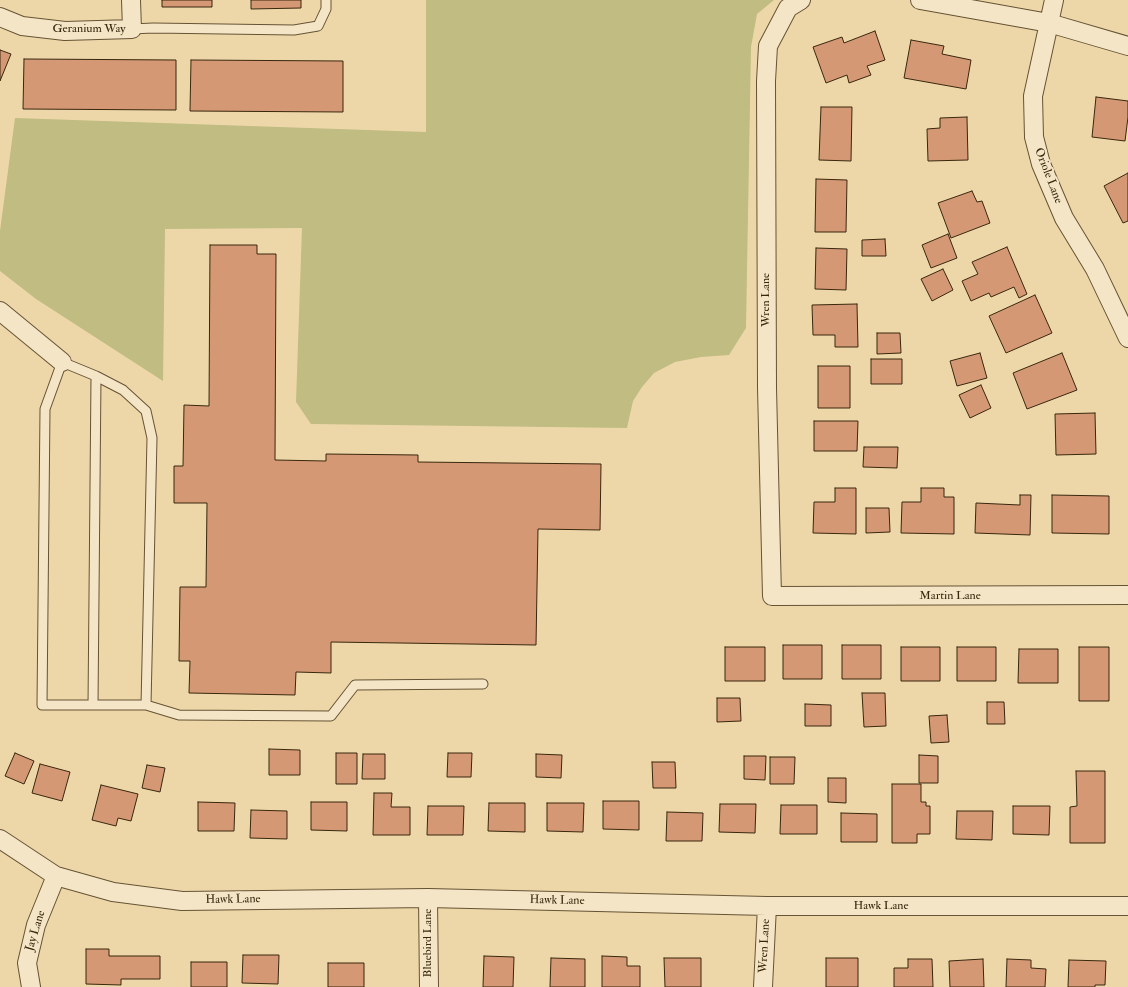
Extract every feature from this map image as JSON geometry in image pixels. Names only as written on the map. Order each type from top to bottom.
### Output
[{"type":"street","points":[[131,0],[132,29]]},
{"type":"street","points":[[920,0],[1048,23],[1128,46]]},
{"type":"street","name":"Oriole Lane","points":[[1054,0],[1033,96],[1034,137],[1041,164],[1064,218],[1095,269],[1128,338]]},
{"type":"street","name":"Wren Lane","points":[[772,596],[766,388],[766,81],[768,46],[795,4]]},
{"type":"street","name":"Geranium Way","points":[[0,17],[22,26],[65,31],[132,29]]},
{"type":"street","points":[[0,311],[62,362]]},
{"type":"street","name":"Martin Lane","points":[[772,596],[1128,595]]},
{"type":"street","name":"Hawk Lane","points":[[0,839],[56,876],[113,892],[182,901],[428,898],[767,906],[1128,906]]},
{"type":"street","name":"Jay Lane","points":[[31,987],[27,963],[36,925],[56,876]]},
{"type":"street","name":"Bluebird Lane","points":[[428,898],[429,987]]},
{"type":"street","name":"Wren Lane","points":[[763,987],[767,906]]},
{"type":"lane","points":[[132,29],[294,30],[318,26],[326,9],[326,0]]},
{"type":"lane","points":[[146,706],[152,438],[146,411],[123,390],[96,376],[62,362],[45,409],[42,705],[146,706],[179,715],[331,716],[355,685],[483,684]]},
{"type":"lane","points":[[93,706],[96,376]]},
{"type":"shaded area","points":[[426,0],[774,0],[757,14],[751,47],[746,328],[729,355],[701,357],[675,362],[654,373],[633,401],[627,428],[311,424],[296,402],[302,228],[165,229],[163,381],[36,299],[0,271],[0,231],[15,118],[426,132]]},
{"type":"building","points":[[162,0],[212,0],[212,7],[162,7]]},
{"type":"building","points":[[251,0],[301,0],[301,8],[251,9]]},
{"type":"building","points":[[875,31],[885,60],[867,66],[871,75],[849,83],[847,75],[826,83],[813,47],[842,37],[844,43]]},
{"type":"building","points":[[911,40],[944,46],[942,54],[971,60],[966,89],[904,78]]},
{"type":"building","points":[[0,50],[11,54],[0,81]]},
{"type":"building","points":[[24,59],[176,60],[176,110],[23,109]]},
{"type":"building","points":[[191,60],[343,61],[343,112],[190,111]]},
{"type":"building","points":[[1096,97],[1128,101],[1125,141],[1092,137]]},
{"type":"building","points":[[821,107],[852,107],[851,161],[819,160]]},
{"type":"building","points":[[967,117],[968,160],[928,161],[927,129],[940,128],[940,118]]},
{"type":"building","points":[[1128,173],[1128,221],[1123,223],[1104,186]]},
{"type":"building","points":[[816,179],[847,180],[846,232],[815,232]]},
{"type":"building","points":[[972,191],[977,202],[982,201],[990,223],[951,238],[938,203]]},
{"type":"building","points":[[948,234],[957,258],[931,268],[922,245]]},
{"type":"building","points":[[885,239],[886,256],[862,256],[862,240]]},
{"type":"building","points":[[210,245],[257,245],[257,254],[276,254],[275,460],[326,461],[326,454],[418,455],[418,462],[601,464],[600,530],[538,529],[536,645],[331,642],[331,673],[296,672],[295,695],[189,693],[190,661],[179,661],[180,587],[206,587],[207,503],[174,503],[174,466],[183,466],[184,405],[209,406]]},
{"type":"building","points":[[1007,247],[1027,294],[1019,298],[1014,287],[991,297],[989,293],[971,301],[962,281],[978,274],[972,262]]},
{"type":"building","points":[[816,248],[847,249],[846,290],[815,289]]},
{"type":"building","points":[[943,269],[953,290],[932,301],[921,279]]},
{"type":"building","points":[[1035,295],[1052,333],[1006,353],[989,316]]},
{"type":"building","points":[[857,304],[858,347],[835,347],[835,335],[813,335],[812,305]]},
{"type":"building","points":[[877,333],[900,333],[901,353],[877,354]]},
{"type":"building","points":[[980,353],[987,378],[957,386],[950,361]]},
{"type":"building","points":[[1062,353],[1077,390],[1027,409],[1013,373]]},
{"type":"building","points":[[871,359],[902,359],[902,384],[871,384]]},
{"type":"building","points":[[818,366],[850,366],[850,408],[818,408]]},
{"type":"building","points":[[981,385],[991,408],[970,418],[959,395]]},
{"type":"building","points":[[1095,413],[1096,454],[1056,455],[1055,414]]},
{"type":"building","points":[[814,421],[858,421],[857,451],[814,451]]},
{"type":"building","points":[[864,447],[898,447],[897,468],[863,467]]},
{"type":"building","points":[[835,488],[856,488],[856,534],[813,533],[814,502],[835,502]]},
{"type":"building","points":[[921,488],[944,488],[944,497],[954,497],[954,534],[901,533],[902,502],[921,502]]},
{"type":"building","points":[[1020,495],[1031,495],[1030,535],[975,533],[976,503],[1020,505]]},
{"type":"building","points":[[1052,495],[1109,496],[1109,534],[1052,533]]},
{"type":"building","points":[[866,508],[889,508],[890,532],[866,533]]},
{"type":"building","points":[[783,645],[822,645],[822,679],[783,679]]},
{"type":"building","points":[[842,645],[881,645],[881,679],[842,679]]},
{"type":"building","points":[[725,647],[765,647],[765,681],[725,681]]},
{"type":"building","points":[[901,647],[940,647],[940,681],[901,681]]},
{"type":"building","points":[[957,647],[996,647],[996,681],[957,681]]},
{"type":"building","points":[[1079,647],[1109,647],[1109,701],[1079,701]]},
{"type":"building","points":[[1019,649],[1058,649],[1058,683],[1018,683]]},
{"type":"building","points":[[862,693],[885,693],[886,726],[864,727]]},
{"type":"building","points":[[717,698],[740,698],[741,721],[717,722]]},
{"type":"building","points":[[987,702],[1004,702],[1005,724],[987,724]]},
{"type":"building","points":[[805,704],[831,705],[831,726],[805,726]]},
{"type":"building","points":[[947,715],[949,742],[931,743],[929,716]]},
{"type":"building","points":[[269,749],[300,750],[300,775],[269,775]]},
{"type":"building","points":[[15,753],[34,761],[24,784],[5,776]]},
{"type":"building","points":[[336,753],[357,753],[357,784],[336,784]]},
{"type":"building","points":[[448,753],[472,753],[471,777],[447,777]]},
{"type":"building","points":[[363,754],[385,754],[385,779],[362,779]]},
{"type":"building","points":[[536,754],[562,755],[561,778],[536,777]]},
{"type":"building","points":[[919,755],[938,756],[938,783],[919,783]]},
{"type":"building","points":[[744,756],[766,756],[765,780],[744,779]]},
{"type":"building","points":[[770,757],[795,757],[794,784],[770,784]]},
{"type":"building","points":[[652,762],[675,762],[676,788],[653,788]]},
{"type":"building","points":[[40,764],[70,772],[62,801],[32,793]]},
{"type":"building","points":[[147,765],[165,768],[160,792],[142,788]]},
{"type":"building","points":[[1076,771],[1105,771],[1105,843],[1070,843],[1070,807],[1077,806]]},
{"type":"building","points":[[828,778],[846,778],[846,803],[828,802]]},
{"type":"building","points":[[892,784],[921,784],[921,802],[926,802],[926,806],[930,806],[930,834],[917,834],[917,843],[892,843]]},
{"type":"building","points":[[101,785],[138,794],[131,821],[118,818],[116,826],[92,820]]},
{"type":"building","points":[[374,793],[392,793],[391,807],[410,807],[410,835],[373,835]]},
{"type":"building","points":[[603,801],[639,801],[639,830],[603,829]]},
{"type":"building","points":[[198,802],[235,803],[234,831],[198,831]]},
{"type":"building","points":[[311,802],[347,802],[347,831],[311,830]]},
{"type":"building","points":[[489,803],[525,803],[525,832],[488,831]]},
{"type":"building","points":[[547,803],[584,803],[583,832],[547,831]]},
{"type":"building","points":[[720,804],[756,804],[755,833],[719,832]]},
{"type":"building","points":[[781,805],[817,805],[817,834],[780,834]]},
{"type":"building","points":[[428,806],[464,806],[463,835],[427,835]]},
{"type":"building","points":[[1013,806],[1050,806],[1049,835],[1013,834]]},
{"type":"building","points":[[251,810],[287,811],[287,839],[250,838]]},
{"type":"building","points":[[957,811],[993,811],[992,840],[956,839]]},
{"type":"building","points":[[667,812],[703,813],[702,841],[666,841]]},
{"type":"building","points":[[841,813],[877,814],[877,842],[841,842]]},
{"type":"building","points":[[86,949],[109,949],[109,956],[160,956],[160,979],[121,979],[121,985],[86,984]]},
{"type":"building","points":[[243,955],[279,955],[278,984],[242,983]]},
{"type":"building","points":[[484,956],[514,957],[513,987],[483,987]]},
{"type":"building","points":[[602,956],[627,957],[627,966],[640,966],[640,987],[602,987]]},
{"type":"building","points":[[551,958],[585,959],[585,987],[550,987]]},
{"type":"building","points":[[664,958],[701,958],[701,987],[665,987]]},
{"type":"building","points":[[826,958],[858,958],[858,987],[826,987]]},
{"type":"building","points":[[908,959],[932,959],[933,987],[894,987],[894,968],[908,968]]},
{"type":"building","points":[[983,959],[984,987],[950,987],[949,961]]},
{"type":"building","points":[[1007,959],[1031,960],[1031,968],[1046,969],[1045,987],[1006,987]]},
{"type":"building","points":[[1069,960],[1106,961],[1105,985],[1095,985],[1095,987],[1068,987]]},
{"type":"building","points":[[191,962],[227,962],[227,987],[191,987]]},
{"type":"building","points":[[328,963],[364,963],[364,987],[328,987]]}]
